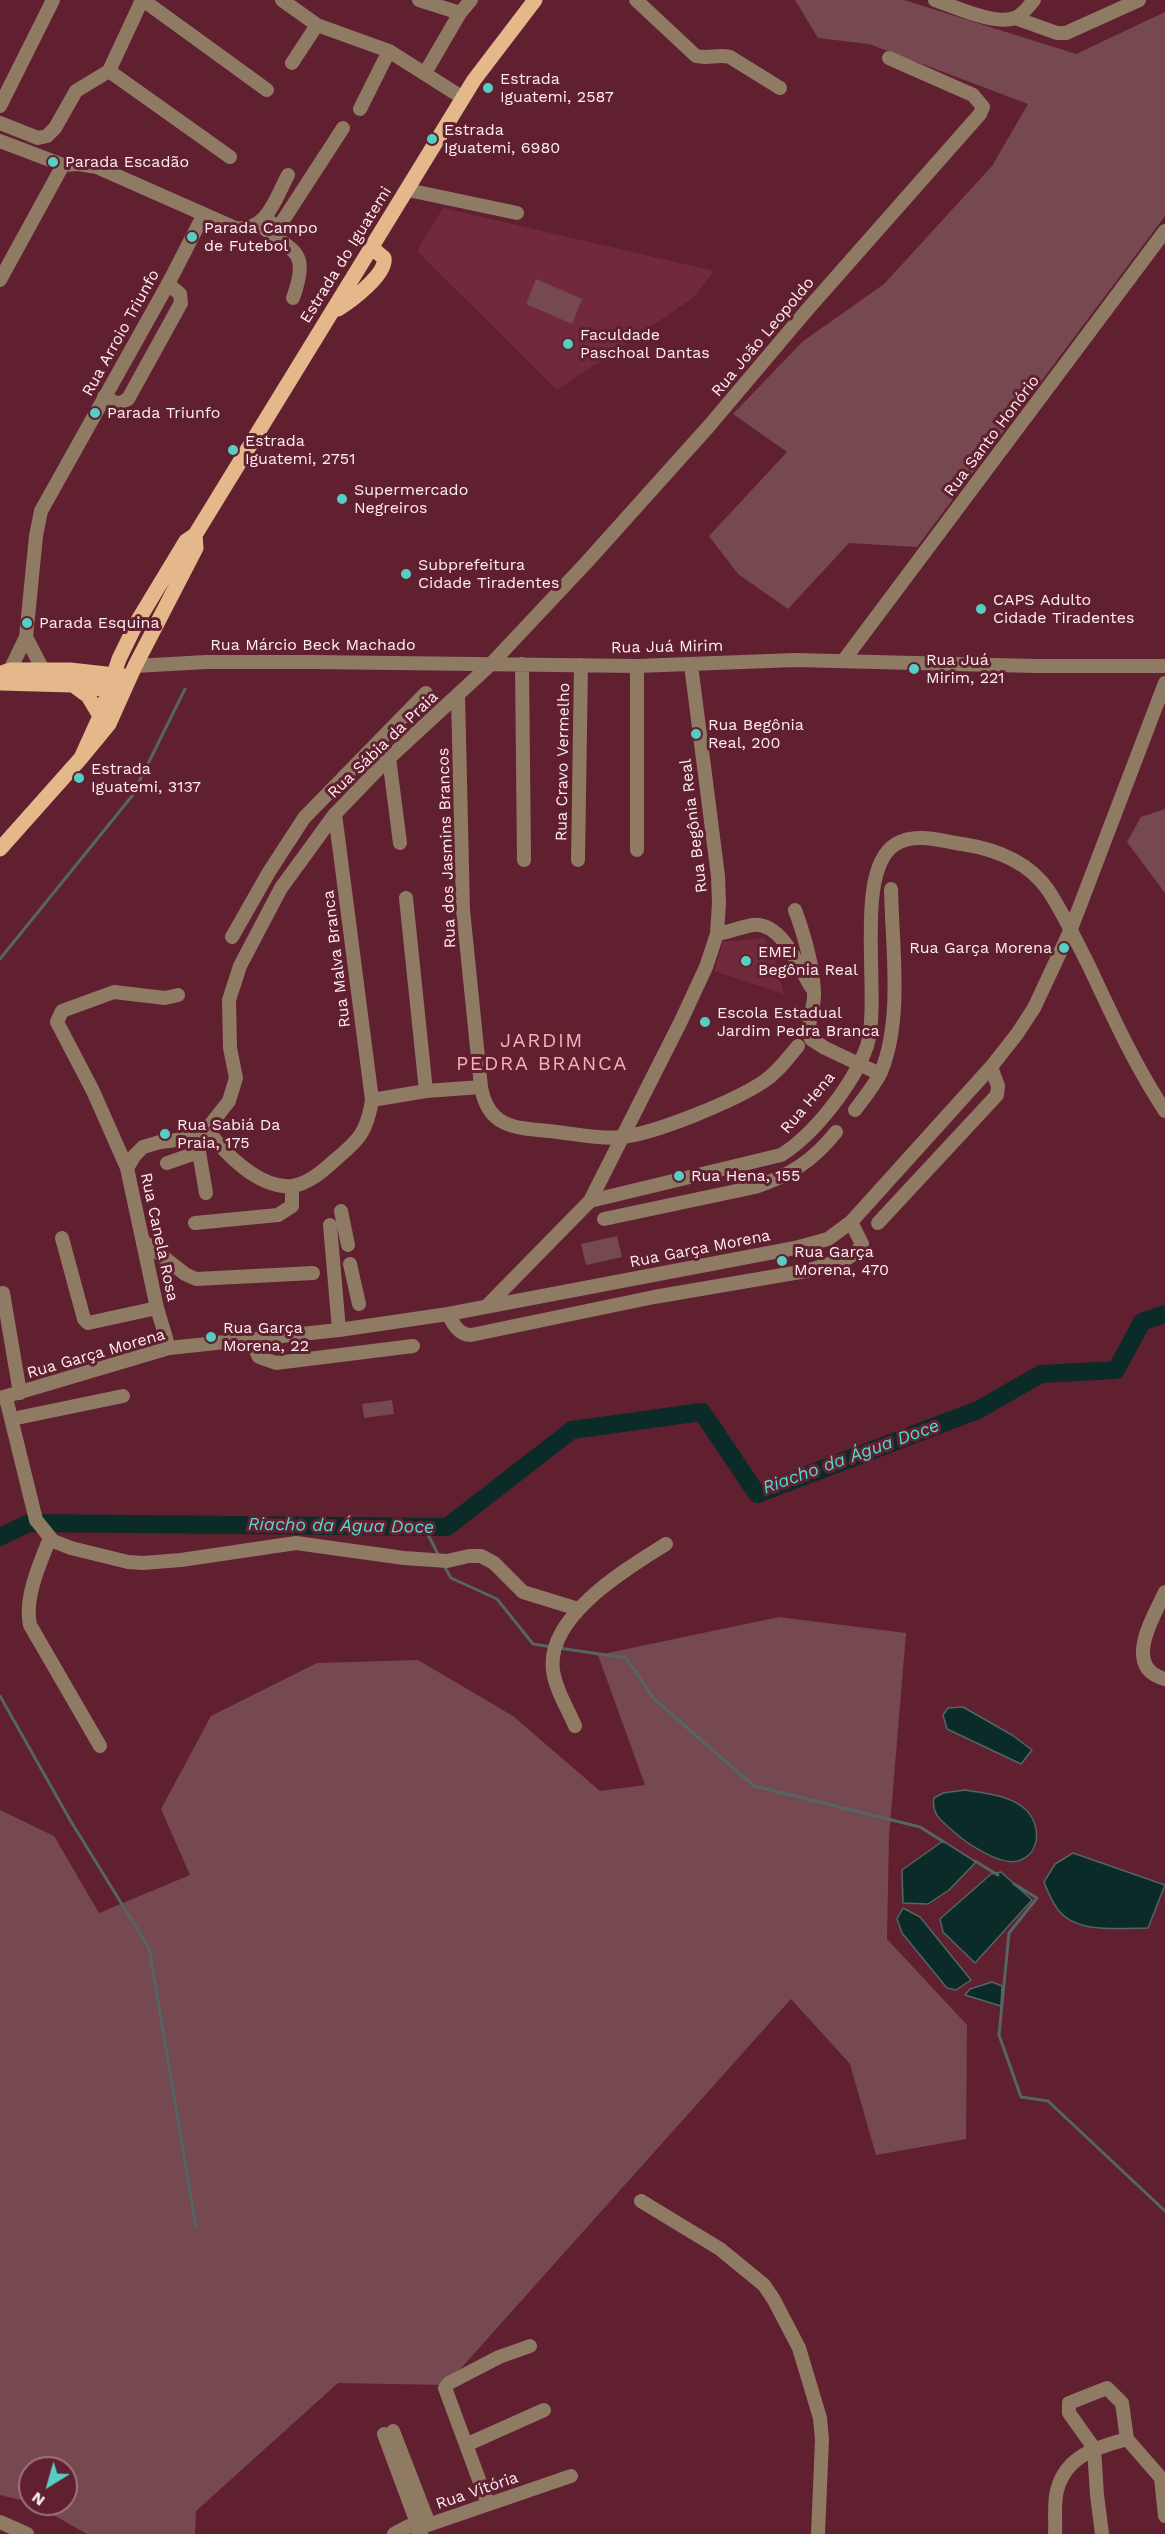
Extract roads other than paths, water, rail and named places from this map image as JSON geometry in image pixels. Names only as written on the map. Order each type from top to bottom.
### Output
[{"type":"main road","name":"Estrada do Iguatemi","points":[[0,849],[109,724],[131,636],[333,313],[463,98],[482,69],[535,0]]},
{"type":"main road","name":"Estrada do Iguatemi","points":[[81,758],[100,716],[154,626],[192,541]]},
{"type":"main road","name":"Rua Márcio Beck Machado","points":[[5,673],[70,670],[122,679]]},
{"type":"main road","name":"Rua Márcio Beck Machado","points":[[0,682],[72,685],[122,679]]},
{"type":"main road","points":[[72,685],[88,696],[100,716]]},
{"type":"street","points":[[0,106],[53,0]]},
{"type":"street","points":[[0,123],[38,138],[46,136],[55,128],[76,91],[109,71],[142,0],[267,90]]},
{"type":"street","points":[[282,0],[317,25],[389,51],[463,98]]},
{"type":"street","points":[[419,0],[460,13]]},
{"type":"street","points":[[425,73],[460,13],[471,0]]},
{"type":"street","points":[[636,0],[696,56],[730,57],[780,88]]},
{"type":"street","points":[[935,0],[988,17],[1015,18],[1057,33],[1066,33],[1138,0]]},
{"type":"street","points":[[1015,18],[1022,14],[1034,0]]},
{"type":"street","points":[[292,63],[317,25]]},
{"type":"street","points":[[360,109],[389,51]]},
{"type":"street","name":"Rua João Leopoldo","points":[[491,664],[710,426],[807,310],[980,114],[983,106],[973,95],[889,58]]},
{"type":"street","points":[[109,71],[230,157]]},
{"type":"street","points":[[261,221],[277,226],[282,222],[344,128]]},
{"type":"street","points":[[0,141],[63,165],[78,164],[97,167],[203,216],[235,228],[249,229],[261,221],[288,175]]},
{"type":"street","points":[[0,280],[63,165]]},
{"type":"street","points":[[408,190],[517,213]]},
{"type":"street","name":"Rua Arroio Triunfo","points":[[26,637],[36,536],[41,511],[168,284],[203,216]]},
{"type":"street","points":[[261,221],[288,245],[298,258],[301,275],[293,297]]},
{"type":"street","name":"Rua Santo Honório","points":[[844,660],[1165,231]]},
{"type":"street","points":[[104,398],[118,404],[128,399],[182,303],[180,294],[168,284]]},
{"type":"street","points":[[26,637],[43,670]]},
{"type":"street","points":[[5,673],[26,637]]},
{"type":"street","name":"Rua Juá Mirim","points":[[491,664],[637,666],[844,660],[1035,666],[1165,666]]},
{"type":"street","name":"Rua Márcio Beck Machado","points":[[122,679],[206,662],[491,664]]},
{"type":"street","name":"Rua Sábia da Praia","points":[[207,1129],[229,1101],[235,1085],[228,1020],[229,1000],[240,966],[281,888],[335,814],[389,759],[491,664]]},
{"type":"street","points":[[522,664],[524,860]]},
{"type":"street","name":"Rua Cravo Vermelho","points":[[578,860],[582,664]]},
{"type":"street","name":"Rua Begônia Real","points":[[486,1307],[590,1201],[681,1021],[706,967],[717,934],[718,876],[691,665]]},
{"type":"street","points":[[637,666],[637,850]]},
{"type":"street","name":"Rua Garça Morena","points":[[3,1398],[169,1348],[339,1330],[448,1314],[795,1248],[828,1239],[851,1222],[991,1066],[1017,1034],[1034,1008],[1071,929],[1165,683]]},
{"type":"street","points":[[232,937],[269,872],[304,818],[426,693]]},
{"type":"street","name":"Rua dos Jasmins Brancos","points":[[458,695],[464,910],[481,1087],[487,1110],[501,1122],[515,1128],[621,1138]]},
{"type":"street","points":[[389,759],[400,843]]},
{"type":"street","name":"Rua Malva Branca","points":[[335,814],[372,1100]]},
{"type":"street","points":[[304,818],[321,831]]},
{"type":"street","name":"Rua Hena","points":[[590,1201],[774,1157],[793,1148],[833,1104],[859,1064],[867,1045],[870,1029],[873,973],[871,901],[874,877],[883,857],[896,843],[906,840],[927,838],[986,848],[1010,857],[1032,873],[1047,889],[1071,929],[1116,1022],[1165,1111]]},
{"type":"street","points":[[855,1110],[880,1074],[886,1059],[893,1022],[891,889]]},
{"type":"street","points":[[406,898],[426,1091]]},
{"type":"street","points":[[795,910],[807,943],[814,993],[808,1029],[811,1039],[880,1074]]},
{"type":"street","points":[[717,934],[754,925],[772,930],[796,961],[814,993]]},
{"type":"street","name":"Rua Canela Rosa","points":[[169,1348],[157,1308],[128,1168],[93,1091],[57,1022],[62,1011],[114,992],[165,998],[177,995]]},
{"type":"street","points":[[621,1138],[687,1118],[746,1091],[775,1072],[798,1046]]},
{"type":"street","points":[[878,1223],[997,1095],[998,1086],[991,1066]]},
{"type":"street","points":[[128,1168],[135,1155],[143,1147],[185,1139],[207,1129],[219,1146],[245,1169],[262,1178],[292,1186],[321,1172],[357,1142],[369,1119],[372,1100],[426,1091],[481,1087]]},
{"type":"street","points":[[604,1219],[755,1187],[792,1173],[823,1149],[836,1132]]},
{"type":"street","points":[[167,1163],[219,1146]]},
{"type":"street","points":[[199,1152],[206,1193]]},
{"type":"street","points":[[707,1174],[712,1195]]},
{"type":"street","points":[[195,1223],[278,1215],[292,1206],[292,1186]]},
{"type":"street","points":[[339,1330],[330,1232],[347,1240],[341,1211]]},
{"type":"street","points":[[448,1314],[452,1323],[462,1333],[471,1335],[654,1297],[806,1271],[835,1264],[857,1252],[862,1244],[851,1222]]},
{"type":"street","points":[[62,1238],[84,1319],[88,1323],[157,1308]]},
{"type":"street","points":[[143,1241],[185,1274],[196,1279],[313,1273]]},
{"type":"street","points":[[350,1264],[359,1304]]},
{"type":"street","points":[[335,1281],[354,1278]]},
{"type":"street","points":[[3,1293],[20,1393]]},
{"type":"street","points":[[250,1339],[260,1357],[276,1363],[413,1346]]},
{"type":"street","points":[[12,1419],[123,1396]]},
{"type":"street","points":[[3,1398],[12,1419],[36,1520],[50,1538],[71,1548],[128,1562],[143,1563],[181,1560],[296,1543],[404,1558],[447,1561],[481,1556],[494,1563],[523,1592],[578,1609]]},
{"type":"street","points":[[50,1538],[32,1592],[28,1615],[30,1624],[100,1746]]},
{"type":"street","points":[[575,1726],[553,1670],[556,1646],[578,1609],[625,1570],[666,1544]]},
{"type":"street","points":[[1165,1592],[1148,1630],[1142,1655],[1145,1666],[1156,1676],[1165,1679]]},
{"type":"street","points":[[641,2201],[720,2249],[764,2285],[774,2300],[799,2348],[820,2418],[822,2440],[818,2534]]},
{"type":"street","points":[[488,2504],[468,2444],[446,2392],[447,2385],[498,2357],[530,2346]]},
{"type":"street","points":[[1102,2534],[1094,2448],[1069,2413],[1069,2403],[1107,2388],[1122,2403],[1127,2439],[1161,2478],[1165,2516]]},
{"type":"street","points":[[468,2444],[544,2410]]},
{"type":"street","points":[[389,2433],[423,2529]]},
{"type":"street","points":[[1055,2534],[1057,2488],[1069,2465],[1094,2448],[1127,2439]]},
{"type":"street","name":"Rua Vitória","points":[[394,2534],[409,2526],[423,2529],[571,2476]]},
{"type":"street","points":[[0,2522],[27,2534]]},
{"type":"water","points":[[963,1707],[1012,1735],[1032,1750],[1021,1764],[947,1729],[943,1715],[948,1708]]},
{"type":"water","points":[[965,1790],[1004,1798],[1025,1809],[1034,1822],[1037,1837],[1035,1845],[1026,1857],[1011,1862],[993,1857],[966,1841],[941,1821],[934,1809],[934,1798],[943,1793]]},
{"type":"water","points":[[943,1841],[976,1862],[949,1890],[928,1904],[903,1903],[902,1870]]},
{"type":"water","points":[[1073,1853],[1165,1885],[1148,1928],[1113,1929],[1088,1926],[1067,1918],[1059,1911],[1044,1882],[1055,1864]]},
{"type":"water","points":[[1001,1872],[1032,1900],[975,1963],[943,1932],[940,1919],[991,1874]]},
{"type":"water","points":[[903,1908],[920,1917],[971,1980],[956,1990],[947,1988],[902,1933],[897,1919]]},
{"type":"water","points":[[992,1982],[1002,1986],[1001,2006],[965,1995],[970,1989]]},
{"type":"waterway","points":[[0,959],[132,796],[185,689]]},
{"type":"waterway","name":"Riacho da Água Doce","points":[[0,1537],[29,1523],[447,1527],[572,1430],[702,1412],[757,1494],[978,1410],[1041,1374],[1116,1370],[1142,1322],[1165,1314]]},
{"type":"waterway","points":[[424,1527],[439,1556]]},
{"type":"waterway","points":[[443,1564],[451,1578],[497,1599],[533,1644],[552,1647]]},
{"type":"waterway","points":[[559,1648],[626,1658],[654,1699],[754,1786],[920,1827],[944,1842]]},
{"type":"waterway","points":[[0,1696],[70,1820],[149,1948],[196,2227]]},
{"type":"waterway","points":[[975,1861],[998,1875]]},
{"type":"waterway","points":[[1014,1884],[1037,1898],[1009,1933],[999,2035],[1021,2097],[1048,2101],[1165,2211]]},
{"type":"place","name":"Estrada Iguatemi, 2587","points":[[488,88]]},
{"type":"place","name":"Estrada Iguatemi, 6980","points":[[432,139]]},
{"type":"place","name":"Parada Escadão","points":[[53,162]]},
{"type":"place","name":"Parada Campo de Futebol","points":[[192,237]]},
{"type":"place","name":"Faculdade Paschoal Dantas","points":[[568,344]]},
{"type":"place","name":"Parada Triunfo","points":[[95,413]]},
{"type":"place","name":"Estrada Iguatemi, 2751","points":[[233,450]]},
{"type":"place","name":"Supermercado Negreiros","points":[[342,499]]},
{"type":"place","name":"Subprefeitura Cidade Tiradentes","points":[[406,574]]},
{"type":"place","name":"CAPS Adulto Cidade Tiradentes","points":[[981,609]]},
{"type":"place","name":"Parada Esquina","points":[[27,623]]},
{"type":"place","name":"Rua Juá Mirim, 221","points":[[914,669]]},
{"type":"place","name":"Rua Begônia Real, 200","points":[[696,734]]},
{"type":"place","name":"Estrada Iguatemi, 3137","points":[[79,778]]},
{"type":"place","name":"Rua Garça Morena","points":[[1064,948]]},
{"type":"place","name":"EMEI Begônia Real","points":[[746,961]]},
{"type":"place","name":"Escola Estadual Jardim Pedra Branca","points":[[705,1022]]},
{"type":"place","name":"Rua Sabiá Da Praia, 175","points":[[165,1134]]},
{"type":"place","name":"Rua Hena, 155","points":[[679,1176]]},
{"type":"place","name":"Rua Garça Morena, 470","points":[[782,1261]]},
{"type":"place","name":"Rua Garça Morena, 22","points":[[211,1337]]},
{"type":"district","name":"JARDIM PEDRA BRANCA","points":[[542,1052]]}]
